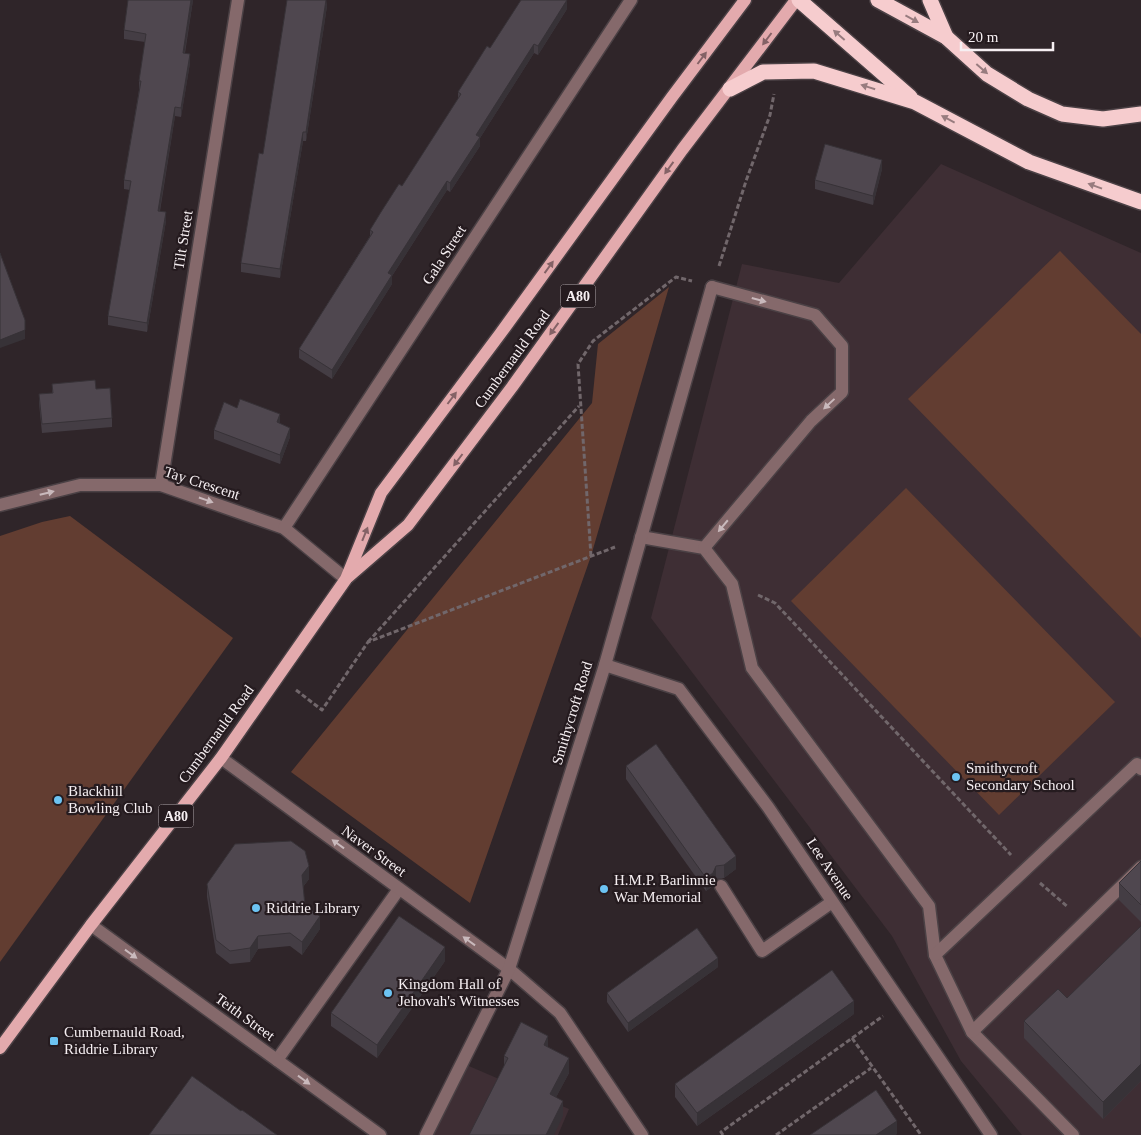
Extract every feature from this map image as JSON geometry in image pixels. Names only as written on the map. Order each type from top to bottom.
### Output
[{"type":"highway","points":[[798,0],[915,102]]},
{"type":"highway","points":[[878,0],[946,37],[987,74],[1028,99],[1062,114],[1103,118],[1141,114]]},
{"type":"highway","points":[[930,0],[946,37]]},
{"type":"highway","points":[[730,89],[763,72],[814,71],[915,102],[1029,162],[1141,202]]},
{"type":"main road","name":"Cumbernauld Road","points":[[0,1048],[91,925],[221,758],[346,579],[381,494],[500,334],[672,96],[745,0]]},
{"type":"main road","name":"Cumbernauld Road","points":[[346,579],[408,525],[512,387],[682,150],[798,0]]},
{"type":"street","name":"Tilt Street","points":[[161,485],[238,0]]},
{"type":"street","name":"Gala Street","points":[[284,528],[631,0]]},
{"type":"street","name":"Smithycroft Road","points":[[426,1135],[509,969],[605,664],[712,287]]},
{"type":"street","points":[[704,548],[811,421],[842,392],[842,346],[815,315],[712,287]]},
{"type":"street","name":"Tay Crescent","points":[[0,505],[80,485],[161,485],[284,528],[346,579]]},
{"type":"street","points":[[641,538],[704,548],[732,584],[752,668],[929,906],[935,955],[972,1032],[1073,1135]]},
{"type":"street","name":"Lee Avenue","points":[[605,664],[679,689],[768,807],[991,1135]]},
{"type":"street","name":"Naver Street","points":[[221,758],[509,969],[560,1013],[642,1135]]},
{"type":"street","points":[[935,955],[1137,764],[1141,769]]},
{"type":"street","points":[[972,1032],[1141,868]]},
{"type":"street","points":[[721,886],[762,951],[832,902]]},
{"type":"street","points":[[277,1060],[399,889]]},
{"type":"street","name":"Teith Street","points":[[91,925],[380,1135]]},
{"type":"path","points":[[591,556],[578,364],[592,341],[676,277],[712,287],[746,180],[770,115],[778,71]]},
{"type":"path","points":[[277,677],[322,710],[368,642],[580,406]]},
{"type":"path","points":[[368,642],[641,538]]},
{"type":"path","points":[[732,584],[775,602],[1025,870],[1086,922]]},
{"type":"path","points":[[723,1135],[721,1132],[902,1003]]},
{"type":"path","points":[[852,1038],[871,1068],[921,1135]]},
{"type":"path","points":[[776,1135],[871,1068]]},
{"type":"shaded area","name":"Smithycroft Secondary School","points":[[941,164],[1141,253],[1141,1135],[1022,1135],[961,1061],[892,936],[651,618],[742,264],[839,283]]},
{"type":"shaded area","points":[[1060,251],[1141,334],[1141,638],[908,399]]},
{"type":"shaded area","points":[[669,287],[591,556],[470,903],[291,772],[592,403],[598,344]]},
{"type":"shaded area","points":[[906,488],[1115,702],[999,815],[791,601]]},
{"type":"shaded area","name":"Blackhill Bowling Club","points":[[70,516],[233,638],[0,962],[0,536],[42,522]]},
{"type":"shaded area","points":[[455,1060],[569,1109],[558,1135],[420,1135]]},
{"type":"building","points":[[128,0],[191,0],[183,53],[190,54],[181,108],[175,107],[158,211],[166,212],[147,323],[108,316],[131,181],[124,180],[141,81],[139,81],[146,34],[124,30]]},
{"type":"building","points":[[287,0],[326,0],[306,132],[303,132],[280,269],[241,263],[259,153],[263,154]]},
{"type":"building","points":[[521,0],[567,0],[538,46],[534,44],[476,135],[480,137],[450,183],[447,181],[388,273],[392,275],[332,370],[299,349],[373,232],[370,230],[381,212],[399,184],[402,186],[461,94],[458,92],[487,46],[490,48]]},
{"type":"building","points":[[825,144],[882,160],[873,196],[815,180]]},
{"type":"building","points":[[0,253],[25,320],[25,330],[0,340]]},
{"type":"building","points":[[95,380],[96,389],[110,388],[112,418],[42,424],[39,394],[53,393],[52,384]]},
{"type":"building","points":[[240,399],[280,414],[277,422],[290,428],[280,455],[214,430],[224,402],[237,408]]},
{"type":"building","points":[[656,744],[736,856],[724,865],[716,866],[713,873],[706,878],[626,766]]},
{"type":"building","name":"Riddrie Library","points":[[291,841],[305,851],[309,866],[302,875],[305,906],[320,916],[302,942],[290,933],[258,936],[250,948],[230,951],[216,940],[207,884],[235,844]]},
{"type":"building","points":[[1141,861],[1141,905],[1119,883]]},
{"type":"building","name":"Kingdom Hall of Jehovah's Witnesses","points":[[399,916],[445,947],[377,1045],[331,1013]]},
{"type":"building","points":[[1141,926],[1141,1064],[1103,1102],[1024,1021],[1058,989],[1067,998]]},
{"type":"building","points":[[697,928],[718,958],[628,1023],[607,993]]},
{"type":"building","points":[[832,970],[854,1001],[697,1113],[675,1084]]},
{"type":"building","points":[[521,1022],[548,1036],[544,1045],[569,1058],[550,1094],[563,1101],[546,1135],[469,1135],[508,1058],[504,1056]]},
{"type":"building","points":[[192,1076],[241,1111],[277,1135],[149,1135]]},
{"type":"building","points":[[876,1090],[897,1121],[876,1135],[810,1135]]},
{"type":"place","name":"Smithycroft Secondary School","points":[[956,777]]},
{"type":"place","name":"Blackhill Bowling Club","points":[[58,800]]},
{"type":"place","name":"H.M.P. Barlinnie War Memorial","points":[[604,889]]},
{"type":"place","name":"Riddrie Library","points":[[256,908]]},
{"type":"place","name":"Kingdom Hall of Jehovah's Witnesses","points":[[388,993]]},
{"type":"place","name":"Cumbernauld Road, Riddrie Library","points":[[54,1041]]}]
